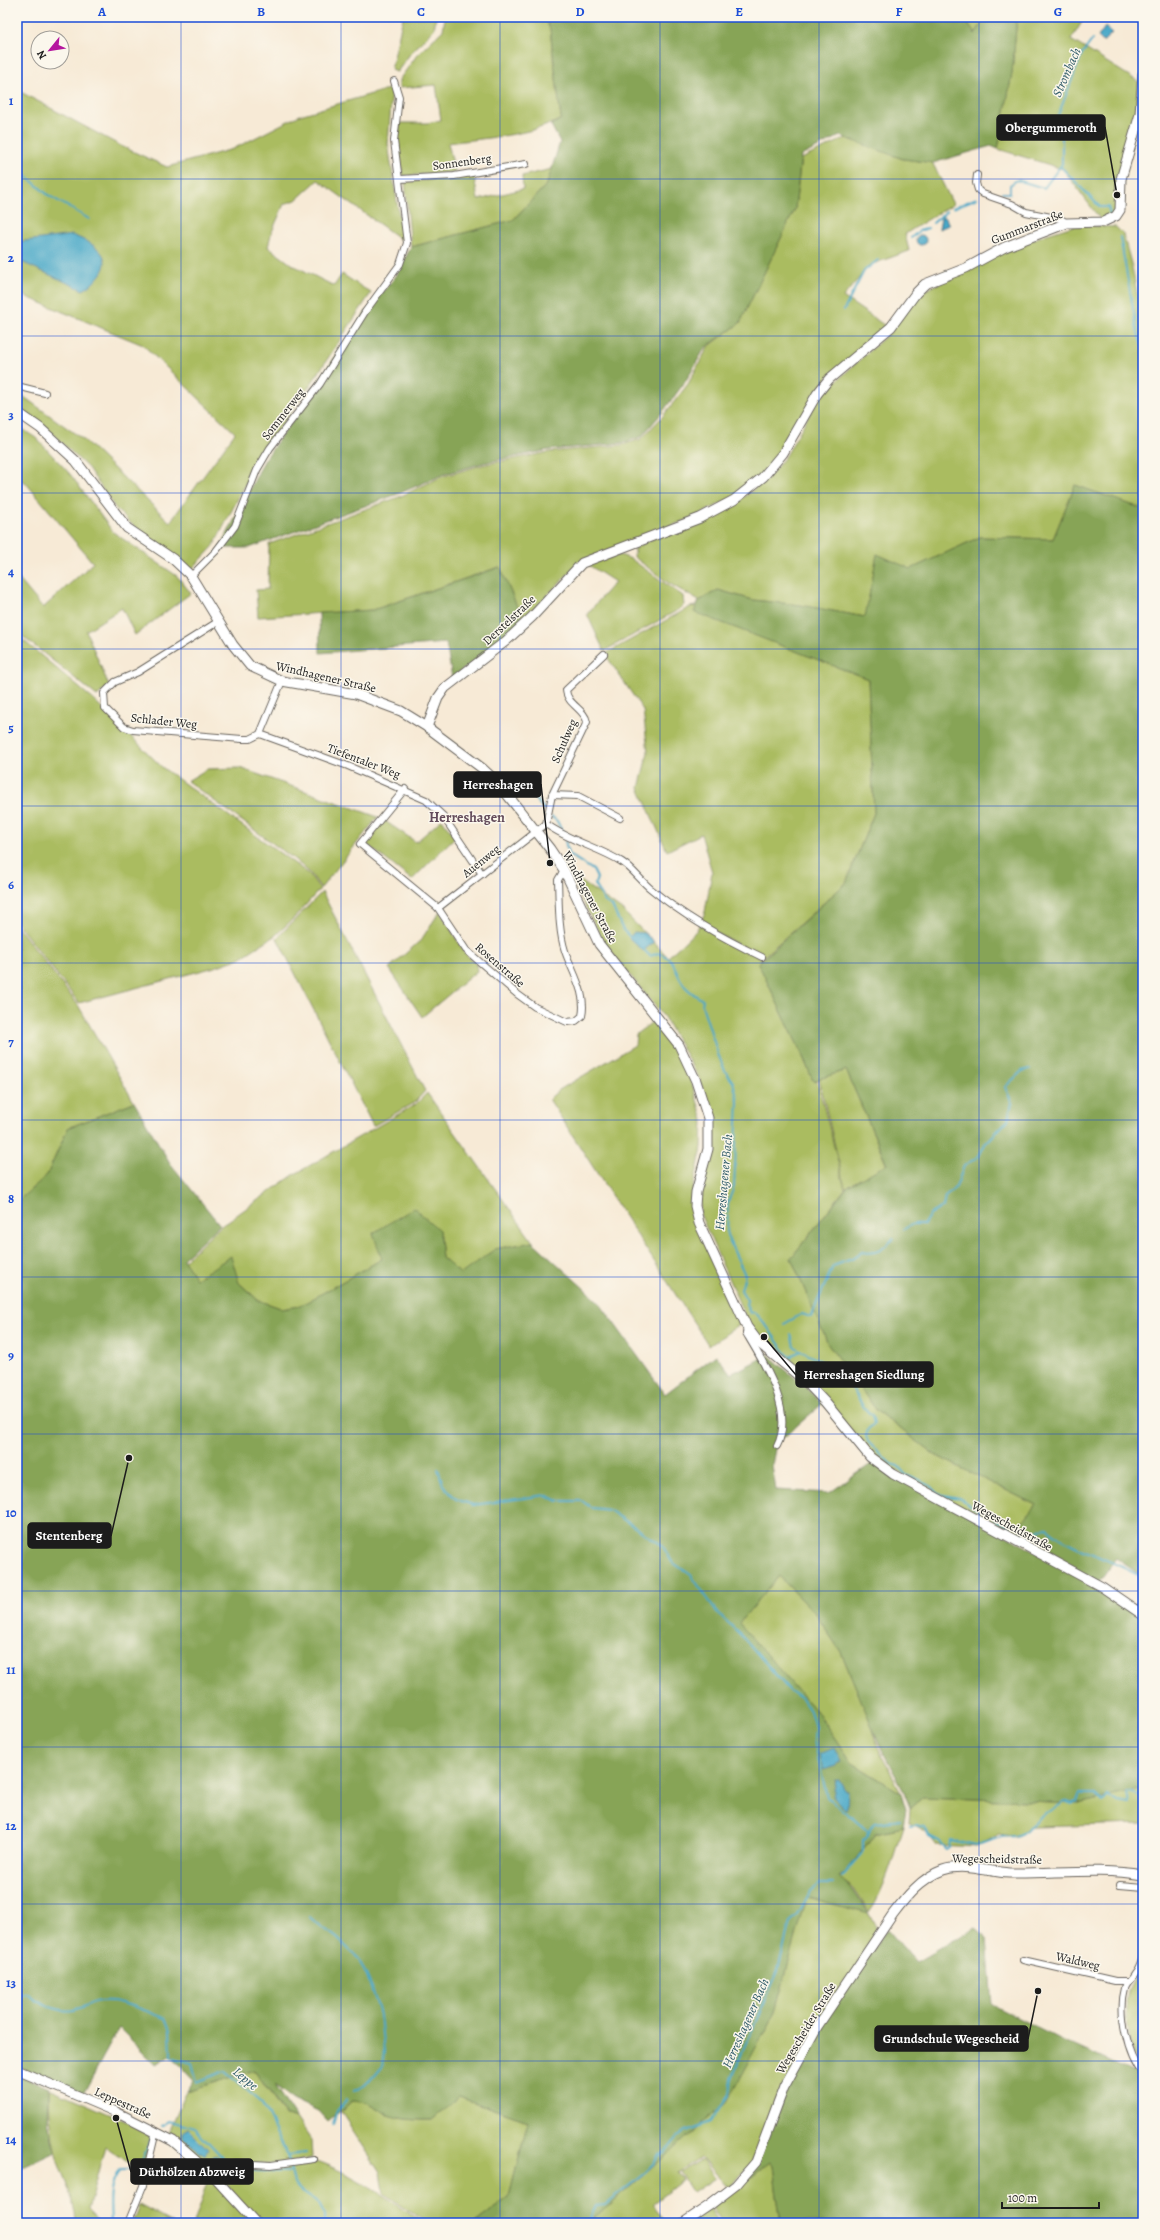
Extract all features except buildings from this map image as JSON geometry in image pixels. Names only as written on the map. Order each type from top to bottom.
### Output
[{"type":"main road","name":"Gummarstraße","points":[[925,284],[966,268],[1005,247],[1067,223],[1103,222],[1116,216],[1120,210],[1121,179],[1141,113],[1143,74]]},
{"type":"main road","name":"Derstelstraße","points":[[427,727],[438,698],[445,688],[484,659],[527,622],[582,563],[715,511],[743,493],[763,477],[784,453],[817,394],[829,379],[891,327],[925,284]]},
{"type":"main road","name":"Windhagener Straße","points":[[17,412],[40,428],[76,461],[128,528],[173,559],[191,576],[232,645],[250,666],[282,681],[374,699],[401,711],[427,727],[483,769],[498,783],[537,831],[564,870],[600,944],[675,1039],[696,1081],[708,1118],[708,1149],[696,1192],[695,1206],[699,1223],[747,1327],[759,1343],[820,1397],[870,1457]]},
{"type":"main road","name":"Wegescheidstraße","points":[[870,1457],[912,1486],[1091,1581],[1143,1615]]},
{"type":"main road","name":"Wegescheidstraße","points":[[880,1935],[904,1900],[930,1876],[944,1870],[962,1868],[1029,1873],[1079,1870],[1143,1875]]},
{"type":"main road","name":"Wegescheider Straße","points":[[682,2223],[710,2205],[736,2185],[756,2162],[784,2087],[817,2027],[880,1935]]},
{"type":"main road","name":"Leppestraße","points":[[17,2070],[156,2131],[187,2152],[211,2174],[256,2223]]},
{"type":"street","points":[[394,81],[399,97],[394,141],[400,179]]},
{"type":"street","name":"Sonnenberg","points":[[400,179],[454,176],[526,164]]},
{"type":"street","points":[[977,175],[976,183],[978,190],[983,194],[1012,204],[1026,212],[1062,219],[1067,223]]},
{"type":"street","name":"Sommerweg","points":[[191,576],[216,551],[235,526],[257,470],[270,448],[320,384],[364,312],[398,267],[405,253],[407,243],[400,179]]},
{"type":"street","points":[[17,386],[45,393]]},
{"type":"street","name":"Schlader Weg","points":[[219,621],[138,672],[115,682],[104,693],[105,708],[124,727],[133,730],[242,739],[260,734]]},
{"type":"street","name":"Schulweg","points":[[546,824],[552,795],[587,722],[584,715],[568,700],[566,690],[604,654]]},
{"type":"street","points":[[260,734],[282,681]]},
{"type":"street","name":"Tiefentaler Weg","points":[[260,734],[405,789],[426,800],[443,816],[482,874]]},
{"type":"street","name":"Rosenstraße","points":[[405,789],[360,844],[438,908],[466,950],[517,994],[535,1007],[567,1022],[576,1021],[582,1016],[584,1008],[580,989],[565,950],[558,880],[564,870]]},
{"type":"street","points":[[552,795],[578,796],[620,818]]},
{"type":"street","points":[[537,831],[546,824],[564,836],[623,862],[650,888],[695,922],[762,958]]},
{"type":"street","name":"Auenweg","points":[[438,908],[537,831]]},
{"type":"street","points":[[747,1327],[746,1333],[775,1384],[784,1428],[777,1446]]},
{"type":"street","points":[[1120,1885],[1143,1887]]},
{"type":"street","points":[[1143,1956],[1135,1973],[1128,1981],[1125,1988],[1123,2004],[1125,2031],[1131,2054],[1143,2074]]},
{"type":"street","name":"Waldweg","points":[[1023,1960],[1115,1981],[1128,1981]]},
{"type":"street","points":[[128,2223],[143,2186],[156,2131]]},
{"type":"street","points":[[211,2174],[235,2163],[282,2164],[314,2158]]},
{"type":"green space","points":[[403,17],[436,17],[434,29],[410,54],[397,72],[391,70]]},
{"type":"green space","points":[[445,17],[544,17],[550,28],[561,119],[549,125],[521,133],[448,143],[455,172],[403,176],[398,140],[400,123],[427,123],[441,120],[436,85],[399,88],[399,80],[417,55],[443,30]]},
{"type":"green space","points":[[544,17],[963,17],[975,34],[986,17],[1017,17],[1012,73],[998,149],[991,146],[933,163],[903,159],[840,136],[801,156],[795,209],[740,323],[705,348],[685,382],[661,414],[641,437],[622,443],[549,450],[483,463],[442,475],[398,494],[249,548],[220,548],[264,461],[365,313],[396,276],[411,247],[513,220],[547,184],[560,142],[551,125],[561,119],[550,29]]},
{"type":"green space","points":[[963,17],[986,17],[975,34]]},
{"type":"green space","points":[[1017,17],[1085,17],[1071,40],[1139,82],[1135,120],[1117,208],[1111,216],[1100,219],[1063,169],[998,149],[1012,73]]},
{"type":"green space","points":[[392,88],[388,144],[403,241],[318,180],[296,200],[284,204],[271,234],[268,247],[291,264],[334,286],[342,274],[371,293],[311,384],[262,452],[213,547],[191,570],[129,522],[116,509],[88,468],[41,423],[17,408],[17,392],[84,440],[170,522],[235,433],[143,345],[17,293],[17,90],[121,146],[167,167],[233,149],[300,115]]},
{"type":"green space","points":[[848,137],[903,159],[932,162],[953,204],[905,234],[909,251],[870,265],[843,297],[887,327],[827,378],[777,457],[759,477],[733,497],[699,515],[581,561],[523,620],[499,567],[373,610],[258,617],[256,590],[268,589],[269,544],[399,497],[441,477],[482,465],[550,452],[622,445],[641,439],[663,416],[688,384],[708,347],[740,323],[795,209],[801,159]]},
{"type":"green space","points":[[552,169],[547,184],[513,220],[411,247],[405,182],[474,176],[478,200],[523,189],[522,176]]},
{"type":"green space","points":[[1076,225],[1116,227],[1123,234],[1132,267],[1143,324],[1143,509],[1075,485],[1053,539],[980,537],[911,569],[865,617],[800,605],[753,600],[718,590],[699,601],[667,582],[634,557],[635,548],[650,540],[734,505],[768,478],[787,454],[819,397],[888,334],[920,293],[987,259],[1044,235]]},
{"type":"green space","points":[[1138,269],[1143,269],[1143,303]]},
{"type":"green space","points":[[17,426],[36,438],[70,474],[113,532],[177,576],[191,593],[135,635],[122,608],[86,631],[109,686],[97,696],[17,632],[17,577],[43,608],[93,563],[25,482],[17,479]]},
{"type":"green space","points":[[1075,485],[1143,509],[1143,1577],[1116,1558],[1098,1583],[1011,1535],[1036,1505],[935,1455],[877,1411],[829,1346],[791,1258],[848,1186],[887,1164],[846,1070],[813,1081],[801,1052],[758,963],[846,883],[874,813],[868,679],[694,612],[699,601],[718,590],[753,600],[800,605],[865,617],[877,554],[911,569],[980,537],[1053,539]]},
{"type":"green space","points":[[620,555],[631,559],[683,596],[684,605],[680,609],[604,651],[587,614],[615,582],[587,564]]},
{"type":"green space","points":[[500,567],[523,620],[494,646],[452,678],[446,643],[320,653],[319,613],[373,610]]},
{"type":"green space","points":[[696,606],[695,612],[868,679],[874,813],[846,883],[763,957],[700,924],[705,912],[712,872],[701,834],[667,851],[639,788],[648,752],[643,710],[605,654],[690,607]]},
{"type":"green space","points":[[17,635],[95,701],[163,768],[309,874],[320,889],[296,916],[276,935],[240,958],[215,967],[79,1003],[17,923]]},
{"type":"green space","points":[[240,768],[378,817],[321,888],[310,873],[294,859],[187,781],[207,769]]},
{"type":"green space","points":[[382,819],[416,842],[442,819],[455,837],[412,880],[365,843]]},
{"type":"green space","points":[[569,873],[622,910],[668,957],[697,930],[699,925],[762,958],[758,963],[801,1052],[813,1081],[817,1080],[845,1189],[791,1258],[829,1346],[877,1411],[935,1455],[1036,1505],[1011,1535],[876,1460],[748,1323],[700,1214],[700,1186],[710,1149],[713,1119],[699,1078],[664,1017],[604,943]]},
{"type":"green space","points":[[322,892],[425,1091],[415,1102],[373,1126],[277,938]]},
{"type":"green space","points":[[440,911],[464,952],[476,964],[477,971],[422,1017],[389,968],[421,940]]},
{"type":"green space","points":[[17,926],[78,1005],[134,1102],[68,1128],[47,1175],[17,1202]]},
{"type":"green space","points":[[655,1020],[674,1047],[691,1080],[703,1120],[702,1147],[693,1189],[697,1227],[740,1324],[709,1346],[549,1099],[559,1090],[635,1045],[636,1034]]},
{"type":"green space","points":[[846,1070],[887,1165],[845,1188],[819,1079]]},
{"type":"green space","points":[[427,1093],[533,1242],[495,1249],[461,1275],[442,1258],[439,1230],[382,1259],[300,1306],[283,1309],[258,1300],[239,1283],[196,1279],[184,1261],[221,1226],[295,1174],[416,1104]]},
{"type":"green space","points":[[134,1102],[170,1163],[220,1225],[183,1259],[196,1279],[231,1256],[239,1283],[258,1300],[283,1309],[300,1306],[382,1259],[373,1233],[414,1208],[439,1230],[442,1258],[461,1274],[495,1249],[533,1242],[598,1301],[665,1394],[716,1355],[731,1374],[764,1357],[758,1346],[802,1384],[822,1404],[776,1444],[772,1465],[776,1490],[829,1493],[874,1462],[1075,1574],[1143,1618],[1143,1788],[1079,1803],[923,1797],[910,1808],[904,1792],[880,1746],[841,1652],[814,1612],[779,1576],[739,1623],[819,1715],[851,1762],[901,1793],[906,1809],[903,1827],[875,1833],[846,1872],[839,1877],[853,1890],[869,1914],[807,1897],[775,2012],[726,2103],[589,2223],[475,2223],[509,2197],[528,2121],[459,2097],[432,2120],[394,2117],[368,2104],[352,2101],[328,2122],[318,2111],[293,2099],[274,2085],[296,2118],[286,2116],[254,2070],[187,2091],[194,2080],[171,2055],[156,2065],[119,2028],[83,2094],[17,2066],[17,1202],[47,1175],[68,1128]]},
{"type":"green space","points":[[779,1576],[814,1612],[841,1652],[871,1723],[878,1747],[901,1793],[851,1762],[819,1715],[738,1623]]},
{"type":"green space","points":[[1143,1788],[1143,1824],[1034,1827],[1016,1837],[999,1834],[978,1847],[937,1845],[925,1831],[918,1826],[909,1823],[910,1808],[923,1797],[1079,1803]]},
{"type":"green space","points":[[903,1827],[893,1860],[880,1894],[869,1912],[854,1889],[839,1878],[847,1872],[875,1833]]},
{"type":"green space","points":[[807,1896],[869,1914],[879,1934],[754,2161],[729,2188],[701,2157],[677,2173],[683,2180],[652,2204],[665,2223],[589,2223],[726,2102],[775,2012]]},
{"type":"green space","points":[[975,1928],[987,1938],[992,2005],[1068,2043],[1132,2072],[1143,2064],[1143,2223],[782,2223],[773,2166],[770,2162],[745,2182],[741,2180],[756,2162],[785,2087],[819,2028],[887,1929],[916,1962]]},
{"type":"green space","points":[[1143,1965],[1143,2064],[1139,2067],[1129,2039],[1126,2005],[1127,1994],[1130,1986]]},
{"type":"green space","points":[[254,2070],[285,2116],[296,2118],[311,2140],[312,2158],[282,2164],[228,2164],[212,2169],[169,2132],[187,2091]]},
{"type":"green space","points":[[17,2074],[49,2088],[48,2122],[55,2152],[17,2170]]},
{"type":"green space","points":[[49,2088],[153,2133],[143,2173],[105,2146],[88,2209],[102,2223],[77,2223],[74,2206],[53,2141],[49,2106]]},
{"type":"green space","points":[[459,2097],[528,2121],[509,2197],[475,2223],[428,2223],[383,2193],[380,2172],[341,2112],[352,2101],[368,2104],[394,2117],[432,2120]]},
{"type":"green space","points":[[702,2159],[715,2178],[693,2193],[680,2173]]},
{"type":"green space","points":[[313,2160],[328,2165],[356,2179],[424,2223],[261,2223],[216,2173],[229,2166],[282,2166]]},
{"type":"green space","points":[[770,2162],[773,2166],[782,2223],[721,2223],[712,2206],[741,2180],[746,2182]]},
{"type":"green space","points":[[209,2176],[252,2223],[193,2223]]},
{"type":"green space","points":[[139,2205],[173,2223],[132,2223]]},
{"type":"green space","points":[[710,2207],[718,2223],[685,2223]]},
{"type":"water","points":[[1105,27],[1112,33],[1103,42],[1098,37]]},
{"type":"water","points":[[941,218],[946,218],[949,225],[939,229]]},
{"type":"water","points":[[72,235],[93,245],[103,255],[105,261],[104,268],[100,275],[94,282],[83,290],[17,260],[17,242]]},
{"type":"water","points":[[919,235],[923,235],[926,240],[923,245],[919,245],[916,242],[916,238]]},
{"type":"water","points":[[634,932],[644,933],[653,940],[653,943],[643,951],[629,938]]},
{"type":"water","points":[[834,1748],[841,1762],[834,1767],[823,1770],[820,1754]]},
{"type":"water","points":[[836,1779],[839,1779],[845,1790],[848,1791],[847,1808],[845,1809],[833,1797]]},
{"type":"water","points":[[188,2129],[208,2149],[205,2155],[182,2138],[182,2133]]},
{"type":"water","points":[[215,2155],[220,2160],[215,2165],[210,2160]]},
{"type":"waterway","name":"Strombach","points":[[1101,22],[1105,17]]},
{"type":"waterway","name":"Strombach","points":[[1002,193],[1010,193],[1010,185],[1017,180],[1044,188],[1062,164],[1062,137],[1066,117],[1057,118],[1082,54],[1093,39]]},
{"type":"waterway","points":[[1061,167],[1100,207],[1108,207],[1110,215]]},
{"type":"waterway","points":[[17,168],[48,195],[89,219]]},
{"type":"waterway","name":"Strombach","points":[[953,208],[977,198]]},
{"type":"waterway","name":"Strombach","points":[[933,223],[947,211]]},
{"type":"waterway","name":"Strombach","points":[[911,238],[919,231],[928,228]]},
{"type":"waterway","points":[[1120,237],[1137,330],[1143,349]]},
{"type":"waterway","name":"Strombach","points":[[844,310],[864,271],[878,260]]},
{"type":"waterway","name":"Herreshagener Bach","points":[[522,785],[545,810]]},
{"type":"waterway","name":"Herreshagener Bach","points":[[552,817],[557,821],[562,831]]},
{"type":"waterway","name":"Herreshagener Bach","points":[[565,840],[568,854],[593,870],[597,878],[595,884],[605,902],[612,906],[623,930],[630,937]]},
{"type":"waterway","name":"Herreshagener Bach","points":[[644,950],[650,956],[658,953],[668,958],[674,965],[679,978],[686,988],[703,1000],[702,1005],[718,1054],[725,1071],[733,1082],[738,1101],[734,1187],[728,1202],[727,1236],[745,1275],[741,1290],[747,1300],[746,1305],[750,1313],[754,1312],[760,1317],[781,1347],[791,1358],[792,1355],[801,1351],[826,1365],[830,1368],[835,1378],[842,1380],[852,1388],[867,1411],[872,1415],[874,1424],[868,1429],[866,1436],[868,1442],[891,1464],[898,1466],[906,1475],[929,1485],[938,1494],[960,1498],[979,1511],[986,1511],[997,1521],[1011,1527]]},
{"type":"waterway","points":[[904,1229],[913,1224],[924,1224],[930,1214],[943,1207],[945,1196],[956,1187],[964,1166],[979,1156],[985,1144],[1008,1120],[1012,1103],[1005,1087],[1022,1071],[1030,1069]]},
{"type":"waterway","points":[[784,1324],[802,1314],[811,1317],[833,1266],[852,1259],[862,1252],[876,1252],[886,1246],[893,1239]]},
{"type":"waterway","points":[[791,1334],[794,1346],[801,1351]]},
{"type":"waterway","points":[[438,1469],[443,1485],[456,1499],[473,1505],[546,1495],[558,1501],[582,1501],[592,1508],[609,1510],[662,1545],[672,1562],[691,1575],[717,1612],[744,1638],[789,1690],[802,1699],[810,1711],[815,1727],[814,1740],[827,1797],[869,1832]]},
{"type":"waterway","name":"Herreshagener Bach","points":[[1018,1532],[1030,1535],[1040,1529],[1047,1528],[1069,1543],[1119,1565],[1143,1578]]},
{"type":"waterway","name":"Herreshagener Bach","points":[[910,1826],[917,1825],[925,1827],[929,1836],[939,1841],[947,1849],[950,1847],[951,1840],[977,1846],[1001,1837],[1016,1836],[1028,1831],[1042,1815],[1065,1801],[1072,1804],[1077,1802],[1080,1794],[1095,1794],[1103,1801],[1108,1795],[1118,1802],[1129,1804],[1127,1791],[1133,1792],[1141,1798],[1143,1786]]},
{"type":"waterway","name":"Herreshagener Bach","points":[[842,1877],[863,1853],[863,1841],[875,1823],[900,1820]]},
{"type":"waterway","name":"Herreshagener Bach","points":[[588,2223],[596,2206],[605,2205],[645,2173],[654,2164],[658,2156],[665,2153],[677,2138],[686,2131],[711,2122],[729,2095],[731,2078],[778,1971],[790,1922],[797,1916],[810,1892],[820,1884],[833,1884]]},
{"type":"waterway","points":[[309,1917],[337,1938],[359,1959],[372,1988],[380,2015],[384,2052],[382,2066],[366,2085],[355,2091]]},
{"type":"waterway","name":"Leppe","points":[[17,1996],[27,1994],[37,2001],[55,2009],[68,2011],[100,2001],[118,2002],[165,2018],[170,2031],[171,2057],[192,2063],[197,2082],[224,2071],[261,2102],[287,2155],[294,2184],[302,2192],[317,2202],[324,2216],[324,2223]]},
{"type":"waterway","points":[[333,2124],[337,2111],[347,2099]]},
{"type":"waterway","points":[[162,2126],[169,2121],[195,2128],[225,2160]]},
{"type":"waterway","points":[[111,2223],[110,2209],[113,2181],[120,2170],[128,2170],[143,2159],[152,2135]]},
{"type":"waterway","points":[[287,2155],[306,2153]]},
{"type":"waterway","points":[[229,2167],[232,2169],[238,2166],[256,2171],[290,2172]]},
{"type":"place","name":"Obergummeroth","points":[[1117,195]]},
{"type":"place","name":"Herreshagen","points":[[550,863]]},
{"type":"place","name":"Herreshagen Siedlung","points":[[764,1337]]},
{"type":"place","name":"Stentenberg","points":[[129,1458]]},
{"type":"place","name":"Grundschule Wegescheid","points":[[1038,1991]]},
{"type":"place","name":"Dürhölzen Abzweig","points":[[116,2118]]},
{"type":"district","name":"Herreshagen","points":[[467,817]]}]
